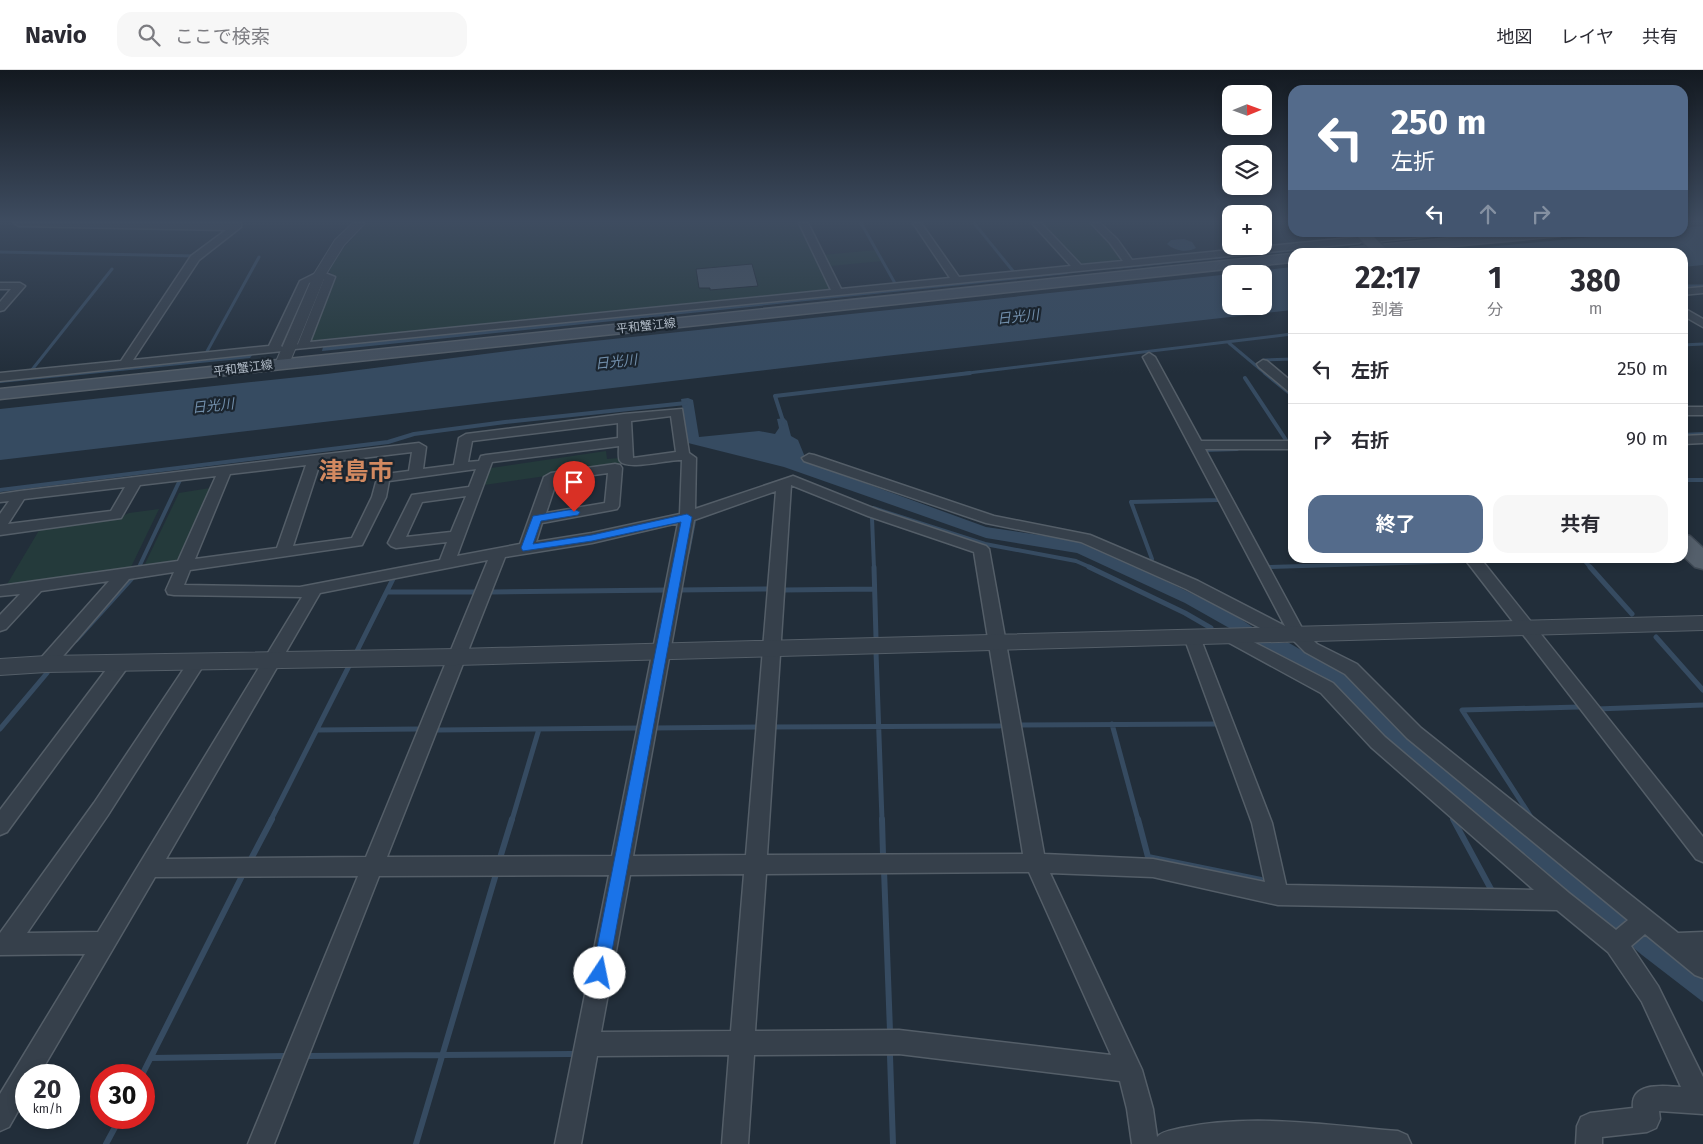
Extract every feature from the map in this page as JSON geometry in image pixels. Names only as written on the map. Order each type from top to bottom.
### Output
[{"type":"main road","name":"平和蟹江線","points":[[0,394],[278,354],[1132,273]]},
{"type":"main road","points":[[1688,547],[1703,561]]},
{"type":"street","points":[[124,365],[185,273]]},
{"type":"street","points":[[828,273],[837,292]]},
{"type":"street","points":[[951,273],[956,280]]},
{"type":"street","points":[[0,377],[124,365],[278,354],[320,274],[330,277],[301,347],[1026,273]]},
{"type":"street","points":[[0,286],[20,286],[0,308]]},
{"type":"street","points":[[1688,291],[1703,290]]},
{"type":"street","points":[[1688,314],[1703,324]]},
{"type":"street","points":[[1149,357],[1197,445],[1287,635]]},
{"type":"street","points":[[1263,364],[1288,385]]},
{"type":"street","points":[[1688,411],[1703,410]]},
{"type":"street","points":[[460,468],[466,438],[676,412],[683,455]]},
{"type":"street","points":[[568,1144],[687,517],[688,458],[683,455],[631,462],[626,460],[624,418]]},
{"type":"street","points":[[1688,440],[1703,439]]},
{"type":"street","points":[[446,564],[486,459],[625,441]]},
{"type":"street","points":[[1197,445],[1288,445]]},
{"type":"street","points":[[0,498],[419,447],[415,474]]},
{"type":"street","points":[[809,458],[992,520],[1085,538],[1192,585],[1351,670],[1414,733],[1642,922],[1703,967]]},
{"type":"street","points":[[284,551],[314,460]]},
{"type":"street","points":[[0,591],[357,542],[379,497],[383,478],[485,464]]},
{"type":"street","points":[[526,548],[550,477],[615,468],[612,506],[537,519]]},
{"type":"street","points":[[225,470],[174,590],[300,592],[526,548],[592,538],[687,517],[793,480],[873,513],[982,548],[1035,863],[1130,1070],[1140,1109],[1145,1144]]},
{"type":"street","points":[[0,530],[116,515],[135,481]]},
{"type":"street","points":[[735,1144],[784,482]]},
{"type":"street","points":[[457,536],[396,543],[417,498],[475,490]]},
{"type":"street","points":[[0,525],[20,495]]},
{"type":"street","points":[[261,1144],[499,554]]},
{"type":"street","points":[[1476,563],[1703,854]]},
{"type":"street","points":[[46,664],[124,574]]},
{"type":"street","points":[[0,625],[36,586]]},
{"type":"street","points":[[0,1118],[315,589]]},
{"type":"street","points":[[0,667],[46,664],[457,657],[1703,622]]},
{"type":"street","points":[[1234,636],[1327,688],[1378,742],[1561,900],[1618,943],[1650,994],[1686,1072],[1703,1101],[1651,1098],[1645,1104],[1647,1119],[1590,1126],[1588,1144]]},
{"type":"street","points":[[1192,637],[1262,823],[1278,895]]},
{"type":"street","points":[[4,944],[102,809],[197,662]]},
{"type":"street","points":[[0,826],[121,663]]},
{"type":"street","points":[[149,868],[1035,863],[1153,868],[1278,895],[1561,900]]},
{"type":"street","points":[[1618,943],[1642,922]]},
{"type":"street","points":[[4,944],[105,942]]},
{"type":"street","points":[[1674,944],[1703,943]]},
{"type":"street","points":[[587,1044],[899,1042],[1130,1070]]},
{"type":"street","points":[[1167,1144],[1200,1137],[1266,1133],[1398,1144]]},
{"type":"green space","points":[[331,273],[823,273],[830,288],[828,291],[307,343],[334,277]]},
{"type":"green space","points":[[606,451],[607,459],[620,458],[621,465],[484,485],[491,468]]},
{"type":"green space","points":[[210,488],[179,561],[144,566],[179,493]]},
{"type":"green space","points":[[159,509],[131,567],[6,586],[41,527],[118,518],[129,513]]},
{"type":"water","points":[[1044,273],[1068,274],[322,351],[323,347]]},
{"type":"water","points":[[1272,273],[1288,273],[1288,310],[1272,312]]},
{"type":"water","name":"日光川","points":[[1222,275],[1222,315],[1248,315],[0,460],[0,409],[327,374],[556,345]]},
{"type":"water","points":[[253,354],[250,358],[0,383],[0,379]]},
{"type":"water","points":[[688,398],[693,400],[699,437],[759,431],[775,434],[779,428],[777,419],[784,418],[787,421],[791,436],[798,440],[807,462],[986,527],[1085,542],[1230,612],[1272,640],[1279,643],[1289,643],[1347,676],[1401,732],[1650,937],[1703,978],[1703,1002],[1642,955],[1382,735],[1332,684],[1258,645],[1236,629],[1231,629],[1185,603],[1077,553],[986,538],[784,467],[688,443],[681,399]]},
{"type":"building","points":[[697,273],[754,273],[758,286],[710,290],[710,288],[699,288]]},
{"type":"waterway","points":[[31,371],[109,273]]},
{"type":"waterway","points":[[205,355],[250,273]]},
{"type":"waterway","points":[[889,273],[896,285]]},
{"type":"waterway","points":[[1688,286],[1703,286]]},
{"type":"waterway","points":[[960,374],[1288,334]]},
{"type":"waterway","points":[[1229,343],[1266,374]]},
{"type":"waterway","points":[[1688,345],[1703,344]]},
{"type":"waterway","points":[[1264,360],[1288,359]]},
{"type":"waterway","points":[[784,424],[775,396],[970,373]]},
{"type":"waterway","points":[[1265,373],[1288,392]]},
{"type":"waterway","points":[[1245,378],[1286,440]]},
{"type":"waterway","points":[[0,490],[388,442],[414,434],[505,422],[686,403]]},
{"type":"waterway","points":[[1688,435],[1703,434]]},
{"type":"waterway","points":[[1205,450],[1237,449]]},
{"type":"waterway","points":[[139,567],[180,480]]},
{"type":"waterway","points":[[1688,480],[1703,480]]},
{"type":"waterway","points":[[1152,559],[1131,502],[1219,500],[1218,497]]},
{"type":"waterway","points":[[873,508],[985,544],[1076,561],[1092,568]]},
{"type":"waterway","points":[[872,518],[874,568]]},
{"type":"waterway","points":[[688,552],[694,521]]},
{"type":"waterway","points":[[1268,567],[1401,563]]},
{"type":"waterway","points":[[1587,563],[1591,568]]},
{"type":"waterway","points":[[874,567],[876,638]]},
{"type":"waterway","points":[[1089,567],[1185,613],[1211,628]]},
{"type":"waterway","points":[[1590,567],[1632,614]]},
{"type":"waterway","points":[[357,651],[394,577]]},
{"type":"waterway","points":[[76,640],[132,578]]},
{"type":"waterway","points":[[679,590],[770,589]]},
{"type":"waterway","points":[[783,590],[874,589]]},
{"type":"waterway","points":[[490,592],[668,590]]},
{"type":"waterway","points":[[388,592],[478,592]]},
{"type":"waterway","points":[[1656,637],[1703,690]]},
{"type":"waterway","points":[[876,652],[879,727]]},
{"type":"waterway","points":[[271,820],[349,666]]},
{"type":"waterway","points":[[0,729],[47,673]]},
{"type":"waterway","points":[[1597,709],[1703,705]]},
{"type":"waterway","points":[[1531,817],[1462,710],[1579,707]]},
{"type":"waterway","points":[[1112,725],[1220,724]]},
{"type":"waterway","points":[[1021,725],[1112,725]]},
{"type":"waterway","points":[[1112,725],[1138,820]]},
{"type":"waterway","points":[[879,727],[1000,726]]},
{"type":"waterway","points":[[653,728],[759,727]]},
{"type":"waterway","points":[[772,727],[879,727]]},
{"type":"waterway","points":[[879,727],[882,820]]},
{"type":"waterway","points":[[539,729],[640,728]]},
{"type":"waterway","points":[[317,730],[418,729]]},
{"type":"waterway","points":[[438,730],[539,729]]},
{"type":"waterway","points":[[512,820],[539,729]]},
{"type":"waterway","points":[[1452,816],[1454,820]]},
{"type":"waterway","points":[[251,859],[272,819]]},
{"type":"waterway","points":[[500,858],[512,819]]},
{"type":"waterway","points":[[882,819],[883,855]]},
{"type":"waterway","points":[[1138,819],[1148,857],[1261,880]]},
{"type":"waterway","points":[[1453,819],[1492,891],[1489,891]]},
{"type":"waterway","points":[[884,870],[890,1031]]},
{"type":"waterway","points":[[442,1055],[496,874]]},
{"type":"waterway","points":[[148,1064],[242,876]]},
{"type":"waterway","points":[[442,1055],[572,1054]]},
{"type":"waterway","points":[[307,1056],[442,1055]]},
{"type":"waterway","points":[[416,1144],[442,1055]]},
{"type":"waterway","points":[[151,1058],[285,1056]]},
{"type":"waterway","points":[[890,1056],[893,1144]]},
{"type":"waterway","points":[[106,1144],[114,1129]]},
{"type":"district","name":"津島市","points":[[356,472]]},
{"type":"route","points":[[574,512],[537,519],[526,548],[592,538],[687,517],[600,973]]}]
